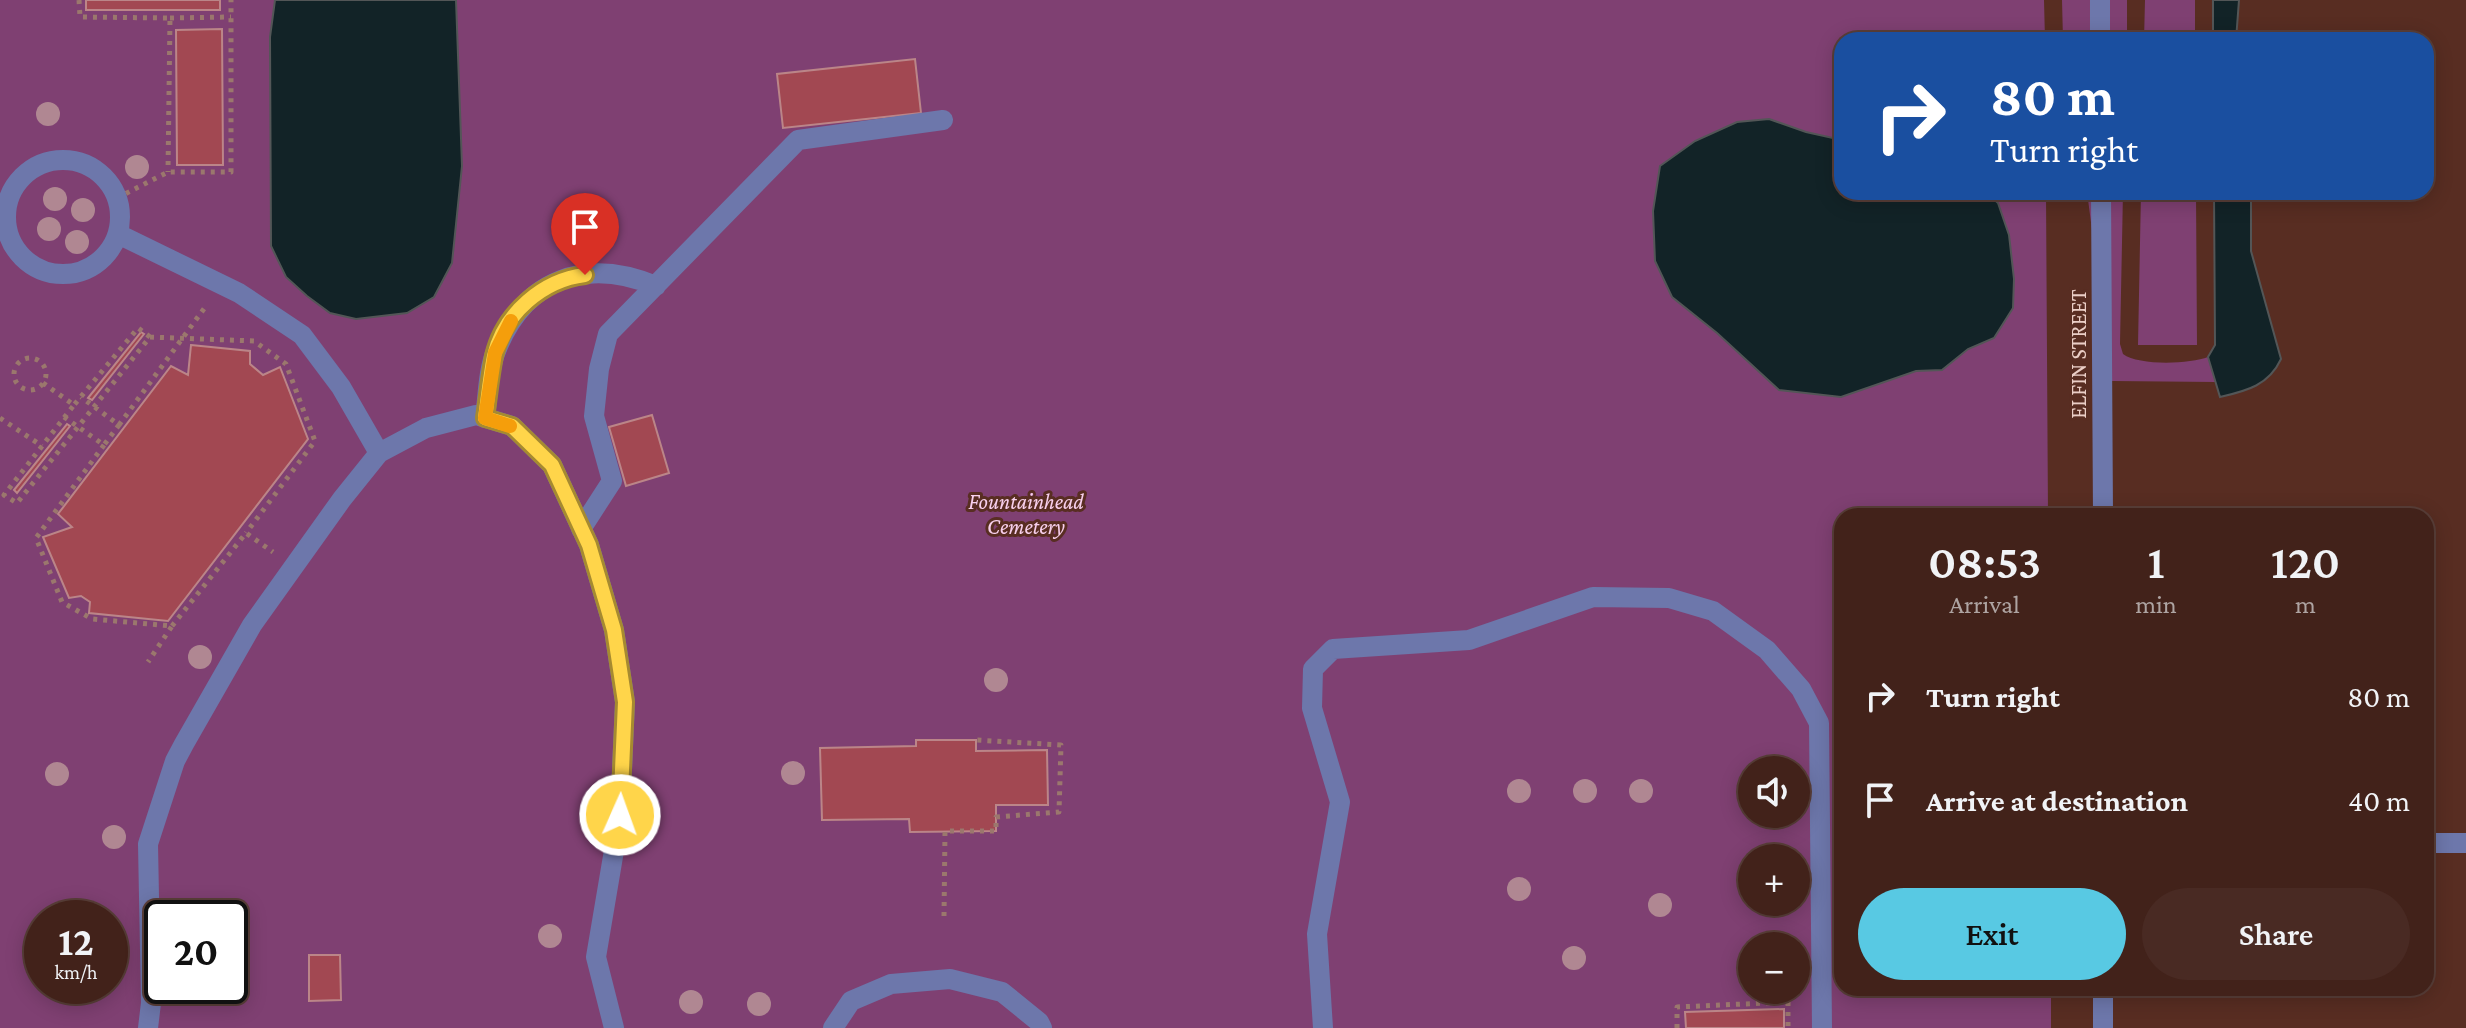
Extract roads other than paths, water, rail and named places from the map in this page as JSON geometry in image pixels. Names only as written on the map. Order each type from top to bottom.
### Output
[{"type":"street","points":[[2100,0],[2100,32]]},
{"type":"street","points":[[581,529],[612,481],[594,416],[599,369],[608,334],[798,140],[943,120]]},
{"type":"street","points":[[60,159],[80,162],[96,170],[109,183],[117,198],[120,216],[118,234],[110,250],[90,267],[65,275],[45,273],[28,263],[14,249],[6,230],[5,210],[11,191],[24,174],[40,164],[60,159]]},
{"type":"street","name":"ELFIN STREET","points":[[2101,200],[2103,508]]},
{"type":"street","points":[[118,234],[239,293],[302,335],[341,387],[379,453]]},
{"type":"street","points":[[485,418],[495,353],[510,323],[538,291],[567,277],[603,272],[629,275],[656,286]]},
{"type":"street","points":[[148,1028],[151,1003],[148,844],[175,761],[252,625],[379,453],[426,428],[476,415],[512,426],[552,465],[589,545],[614,630],[625,702],[620,815],[596,957],[614,1028]]},
{"type":"street","points":[[1323,1028],[1317,934],[1340,802],[1312,708],[1313,669],[1333,649],[1469,640],[1593,597],[1669,598],[1713,611],[1767,650],[1801,689],[1819,723],[1822,1028]]},
{"type":"street","points":[[2434,843],[2466,843]]},
{"type":"street","points":[[833,1028],[851,1001],[891,984],[950,979],[1002,992],[1039,1022],[1042,1028]]},
{"type":"street","points":[[2103,996],[2103,1028]]},
{"type":"park label","name":"Fountainhead Cemetery","points":[[1026,514]]}]
